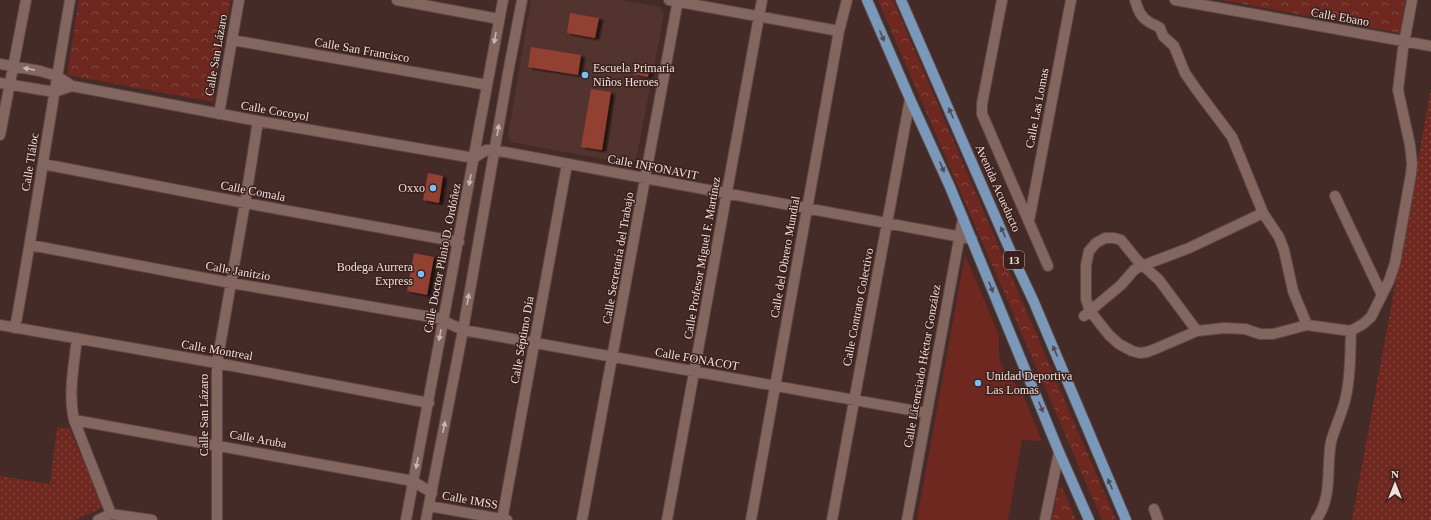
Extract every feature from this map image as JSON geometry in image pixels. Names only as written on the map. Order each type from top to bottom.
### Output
[{"type":"main road","points":[[867,0],[910,100],[938,158],[1059,452],[1089,520]]},
{"type":"main road","name":"Avenida Acueducto","points":[[901,0],[1033,300],[1126,520]]},
{"type":"street","points":[[0,135],[5,84],[13,67],[26,0]]},
{"type":"street","name":"Calle Tláloc","points":[[15,328],[44,164],[54,92],[70,0]]},
{"type":"street","name":"Calle San Lázaro","points":[[219,114],[239,0]]},
{"type":"street","points":[[397,0],[499,19]]},
{"type":"street","name":"Calle Doctor Plinio D. Ordóñez","points":[[406,520],[503,0]]},
{"type":"street","points":[[426,520],[463,330],[522,0]]},
{"type":"street","name":"Calle Profesor Miguel F. Martínez","points":[[667,520],[762,0]]},
{"type":"street","name":"Calle del Obrero Mundial","points":[[751,520],[807,209],[847,0]]},
{"type":"street","points":[[1002,0],[982,104],[982,114],[1048,266]]},
{"type":"street","name":"Calle Las Lomas","points":[[1029,221],[1071,0]]},
{"type":"street","points":[[1136,0],[1142,18],[1160,28],[1163,36],[1174,46],[1185,74],[1232,138],[1263,213],[1279,237],[1284,250],[1293,291],[1307,325]]},
{"type":"street","name":"Calle Ebano","points":[[1174,0],[1431,46]]},
{"type":"street","points":[[1197,331],[1159,280],[1137,260],[1121,240],[1105,238],[1096,243],[1089,251],[1086,265],[1087,313],[1119,344],[1132,351],[1140,353],[1155,350],[1197,331],[1224,328],[1245,329],[1260,334],[1273,334],[1307,325],[1351,331],[1371,317],[1389,281],[1395,263],[1411,174],[1412,164],[1410,146],[1398,90],[1412,0]]},
{"type":"street","points":[[675,1],[840,31]]},
{"type":"street","name":"Calle Secretaría del Trabajo","points":[[582,520],[645,178],[675,1]]},
{"type":"street","name":"Calle San Francisco","points":[[232,40],[487,85]]},
{"type":"street","name":"Calle Cocoyol","points":[[0,64],[40,71],[57,76],[72,86],[258,121],[474,158]]},
{"type":"street","points":[[490,70],[508,73]]},
{"type":"street","points":[[5,84],[54,92]]},
{"type":"street","name":"Calle Cocoyol","points":[[54,92],[72,86]]},
{"type":"street","name":"Calle Contrato Colectivo","points":[[832,520],[910,100]]},
{"type":"street","name":"Calle San Lázaro","points":[[217,520],[217,363],[258,121]]},
{"type":"street","points":[[474,158],[486,150],[494,150]]},
{"type":"street","name":"Calle INFONAVIT","points":[[494,150],[972,240]]},
{"type":"street","name":"Calle Comala","points":[[44,164],[245,203],[459,242]]},
{"type":"street","name":"Calle Séptimo Día","points":[[504,520],[534,343],[567,164]]},
{"type":"street","points":[[1334,196],[1382,295]]},
{"type":"street","points":[[1087,313],[1121,285],[1134,270],[1189,248],[1263,213]]},
{"type":"street","name":"Calle Licenciado Héctor González","points":[[907,520],[963,218]]},
{"type":"street","name":"Calle Janitzio","points":[[30,245],[231,283],[443,319],[463,330]]},
{"type":"street","name":"Calle Montreal","points":[[0,325],[217,363],[429,403]]},
{"type":"street","name":"Calle FONACOT","points":[[463,330],[927,413]]},
{"type":"street","points":[[1316,520],[1323,509],[1328,488],[1331,442],[1336,424],[1343,410],[1347,394],[1350,372],[1351,331]]},
{"type":"street","points":[[77,338],[71,393],[71,407],[74,420],[111,514]]},
{"type":"street","name":"Calle Aruba","points":[[74,420],[413,481]]},
{"type":"street","points":[[1045,520],[1059,452]]},
{"type":"street","points":[[413,481],[432,493]]},
{"type":"street","name":"Calle IMSS","points":[[429,506],[504,520]]},
{"type":"street","points":[[1154,509],[1158,520]]},
{"type":"street","points":[[98,520],[111,514],[152,520]]},
{"type":"shaded area","name":"Escuela Primaria Niños Heroes","points":[[531,0],[621,0],[660,7],[664,14],[636,160],[630,164],[511,142],[508,136]]},
{"type":"green space","points":[[79,0],[231,0],[213,102],[67,75]]},
{"type":"green space","points":[[878,0],[893,0],[1116,520],[1102,520]]},
{"type":"green space","points":[[1222,0],[1405,0],[1400,33]]},
{"type":"green space","points":[[1431,89],[1431,520],[1352,520]]},
{"type":"green space","name":"Unidad Deportiva Las Lomas","points":[[965,255],[999,335],[999,357],[1006,376],[1020,388],[1042,441],[1022,440],[1008,520],[917,520]]},
{"type":"green space","points":[[57,427],[69,428],[102,503],[100,509],[75,520],[0,520],[0,476],[50,484]]},
{"type":"green space","points":[[1062,487],[1076,520],[1052,520],[1058,488]]},
{"type":"building","points":[[570,13],[599,18],[595,38],[567,33]]},
{"type":"building","points":[[531,47],[581,55],[578,75],[528,67]]},
{"type":"building","points":[[635,63],[650,66],[648,77],[633,74]]},
{"type":"building","points":[[591,89],[611,92],[602,150],[581,147]]},
{"type":"building","name":"Oxxo","points":[[428,173],[443,176],[439,203],[423,200]]},
{"type":"building","name":"Bodega Aurrera Express","points":[[414,253],[434,257],[427,295],[407,291]]},
{"type":"place","name":"Escuela Primaria Niños Heroes","points":[[585,75]]},
{"type":"place","name":"Oxxo","points":[[433,188]]},
{"type":"place","name":"Bodega Aurrera Express","points":[[421,274]]},
{"type":"place","name":"Unidad Deportiva Las Lomas","points":[[978,383]]}]
